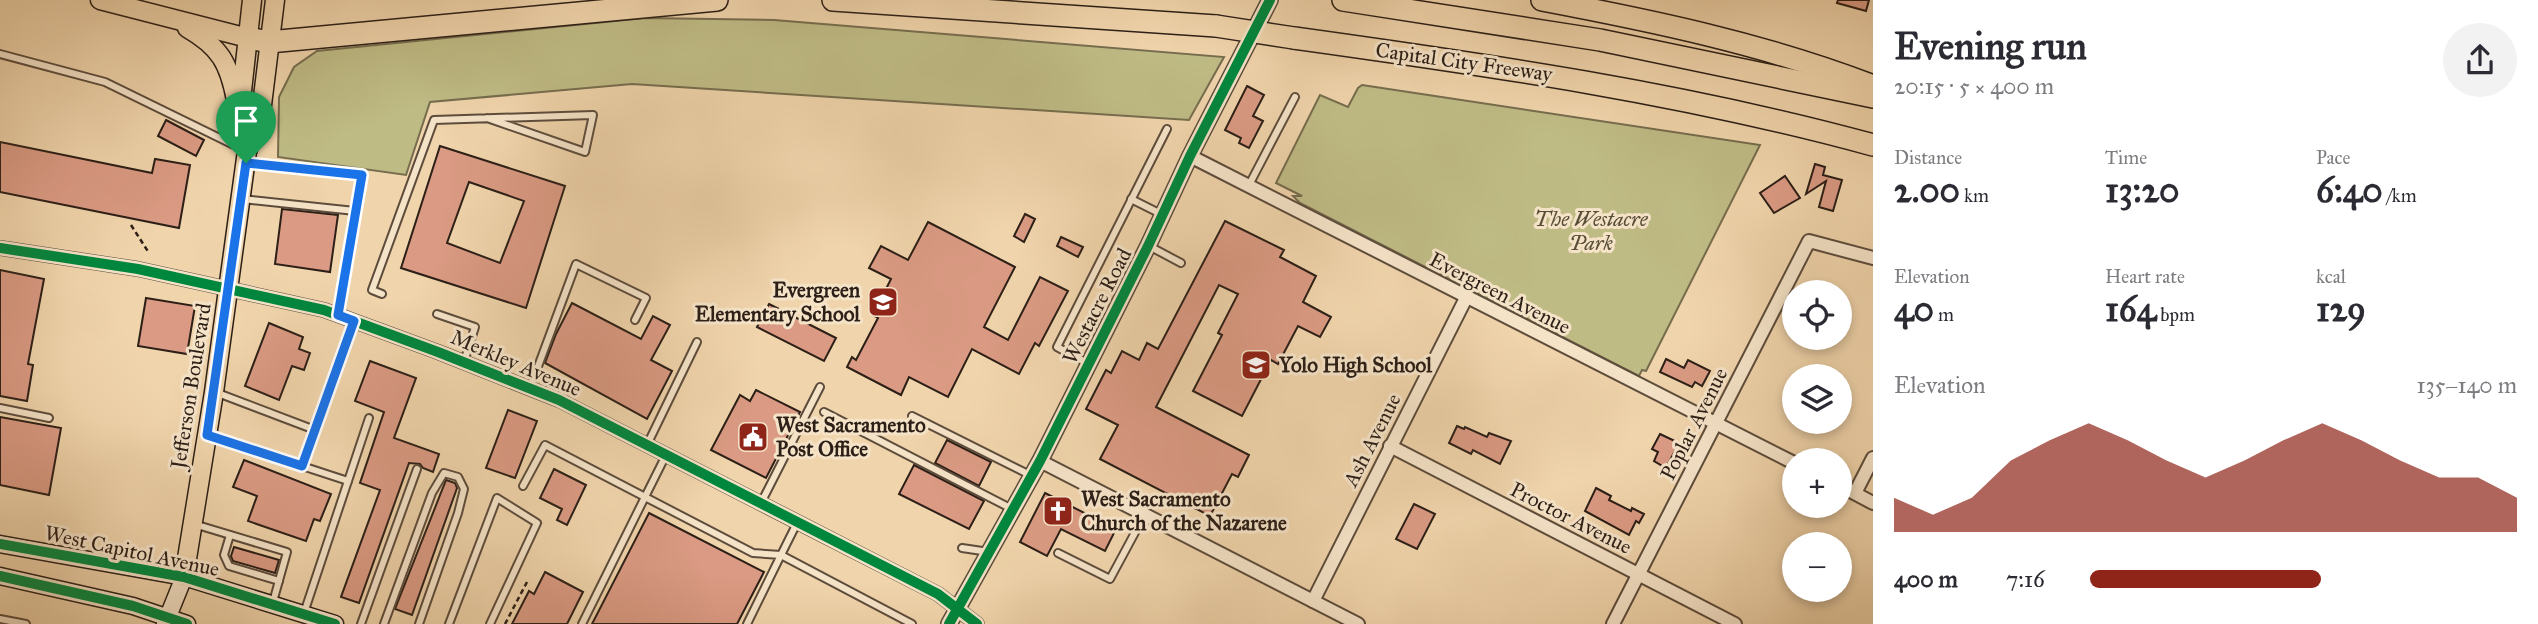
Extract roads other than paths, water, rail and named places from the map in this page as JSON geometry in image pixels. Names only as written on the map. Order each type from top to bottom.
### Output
[{"type":"highway","points":[[259,40],[717,0]]},
{"type":"highway","points":[[833,0],[1216,26]]},
{"type":"highway","name":"Capital City Freeway","points":[[1052,0],[1577,79],[1717,106],[1873,145]]},
{"type":"highway","name":"Capital City Freeway","points":[[1343,0],[1600,40],[1873,97]]},
{"type":"highway","points":[[1542,0],[1718,37],[1873,86]]},
{"type":"main road","points":[[100,0],[259,40]]},
{"type":"main road","name":"Jefferson Boulevard","points":[[166,621],[184,577],[214,391],[246,157],[260,121],[259,40],[252,0]]},
{"type":"main road","name":"Jefferson Boulevard","points":[[246,157],[239,118],[259,40],[275,0]]},
{"type":"main road","points":[[151,13],[189,29],[217,50],[231,74],[239,118]]},
{"type":"main road","name":"West Capitol Avenue","points":[[0,544],[184,577],[335,624]]},
{"type":"main road","points":[[0,576],[133,606],[166,621],[187,624]]},
{"type":"street","name":"Westacre Road","points":[[949,624],[1040,461],[1270,0]]},
{"type":"street","name":"Evergreen Avenue","points":[[1190,156],[1782,457]]},
{"type":"street","name":"Poplar Avenue","points":[[1612,624],[1809,241],[1873,258]]},
{"type":"street","name":"Merkley Avenue","points":[[0,248],[138,269],[324,310],[464,362],[559,400],[761,503],[938,594],[977,624]]},
{"type":"street","name":"Ash Avenue","points":[[1313,601],[1466,298]]},
{"type":"street","name":"Proctor Avenue","points":[[1390,446],[1735,624]]},
{"type":"street","points":[[1855,493],[1873,458]]},
{"type":"street","points":[[1040,461],[1358,624]]},
{"type":"street","points":[[1852,492],[1873,503]]},
{"type":"lane","points":[[0,54],[105,82],[246,157],[362,175],[338,315]]},
{"type":"lane","points":[[1248,186],[1295,96]]},
{"type":"lane","points":[[382,294],[372,290],[434,120],[487,118],[540,117],[593,114],[585,152],[487,118]]},
{"type":"lane","points":[[1089,364],[1057,347],[1167,129]]},
{"type":"lane","points":[[241,199],[355,211]]},
{"type":"lane","points":[[1132,199],[1163,214]]},
{"type":"lane","points":[[1148,246],[1181,264]]},
{"type":"lane","points":[[530,388],[576,264],[646,298],[635,320]]},
{"type":"lane","points":[[437,314],[475,327],[464,362]]},
{"type":"lane","points":[[302,466],[354,321]]},
{"type":"lane","points":[[647,445],[697,342]]},
{"type":"lane","points":[[761,503],[820,387]]},
{"type":"lane","points":[[214,391],[315,430]]},
{"type":"lane","points":[[0,408],[49,418]]},
{"type":"lane","points":[[824,412],[1012,509]]},
{"type":"lane","points":[[912,416],[1032,476]]},
{"type":"lane","points":[[304,613],[369,418]]},
{"type":"lane","points":[[207,435],[348,481]]},
{"type":"lane","points":[[523,486],[545,444],[753,553],[781,555],[912,624]]},
{"type":"lane","points":[[582,624],[666,455]]},
{"type":"lane","points":[[361,624],[417,469]]},
{"type":"lane","points":[[384,624],[432,493],[438,478],[444,473],[458,477],[464,489],[419,624]]},
{"type":"lane","points":[[449,624],[498,498],[537,523],[489,624]]},
{"type":"lane","points":[[747,624],[797,522]]},
{"type":"lane","points":[[193,524],[287,552],[272,604]]},
{"type":"lane","points":[[1058,553],[1111,579],[1138,527]]},
{"type":"lane","points":[[230,535],[224,555],[229,566],[242,567],[279,581]]},
{"type":"lane","points":[[247,551],[250,541]]},
{"type":"lane","points":[[267,556],[269,547]]},
{"type":"lane","points":[[962,548],[989,552]]},
{"type":"lane","points":[[0,619],[26,624]]},
{"type":"place","name":"Evergreen Elementary School","points":[[883,302]]},
{"type":"place","name":"Yolo High School","points":[[1256,365]]},
{"type":"place","name":"West Sacramento Post Office","points":[[753,437]]},
{"type":"place","name":"West Sacramento Church of the Nazarene","points":[[1058,511]]},
{"type":"park label","name":"The Westacre Park","points":[[1591,231]]}]
